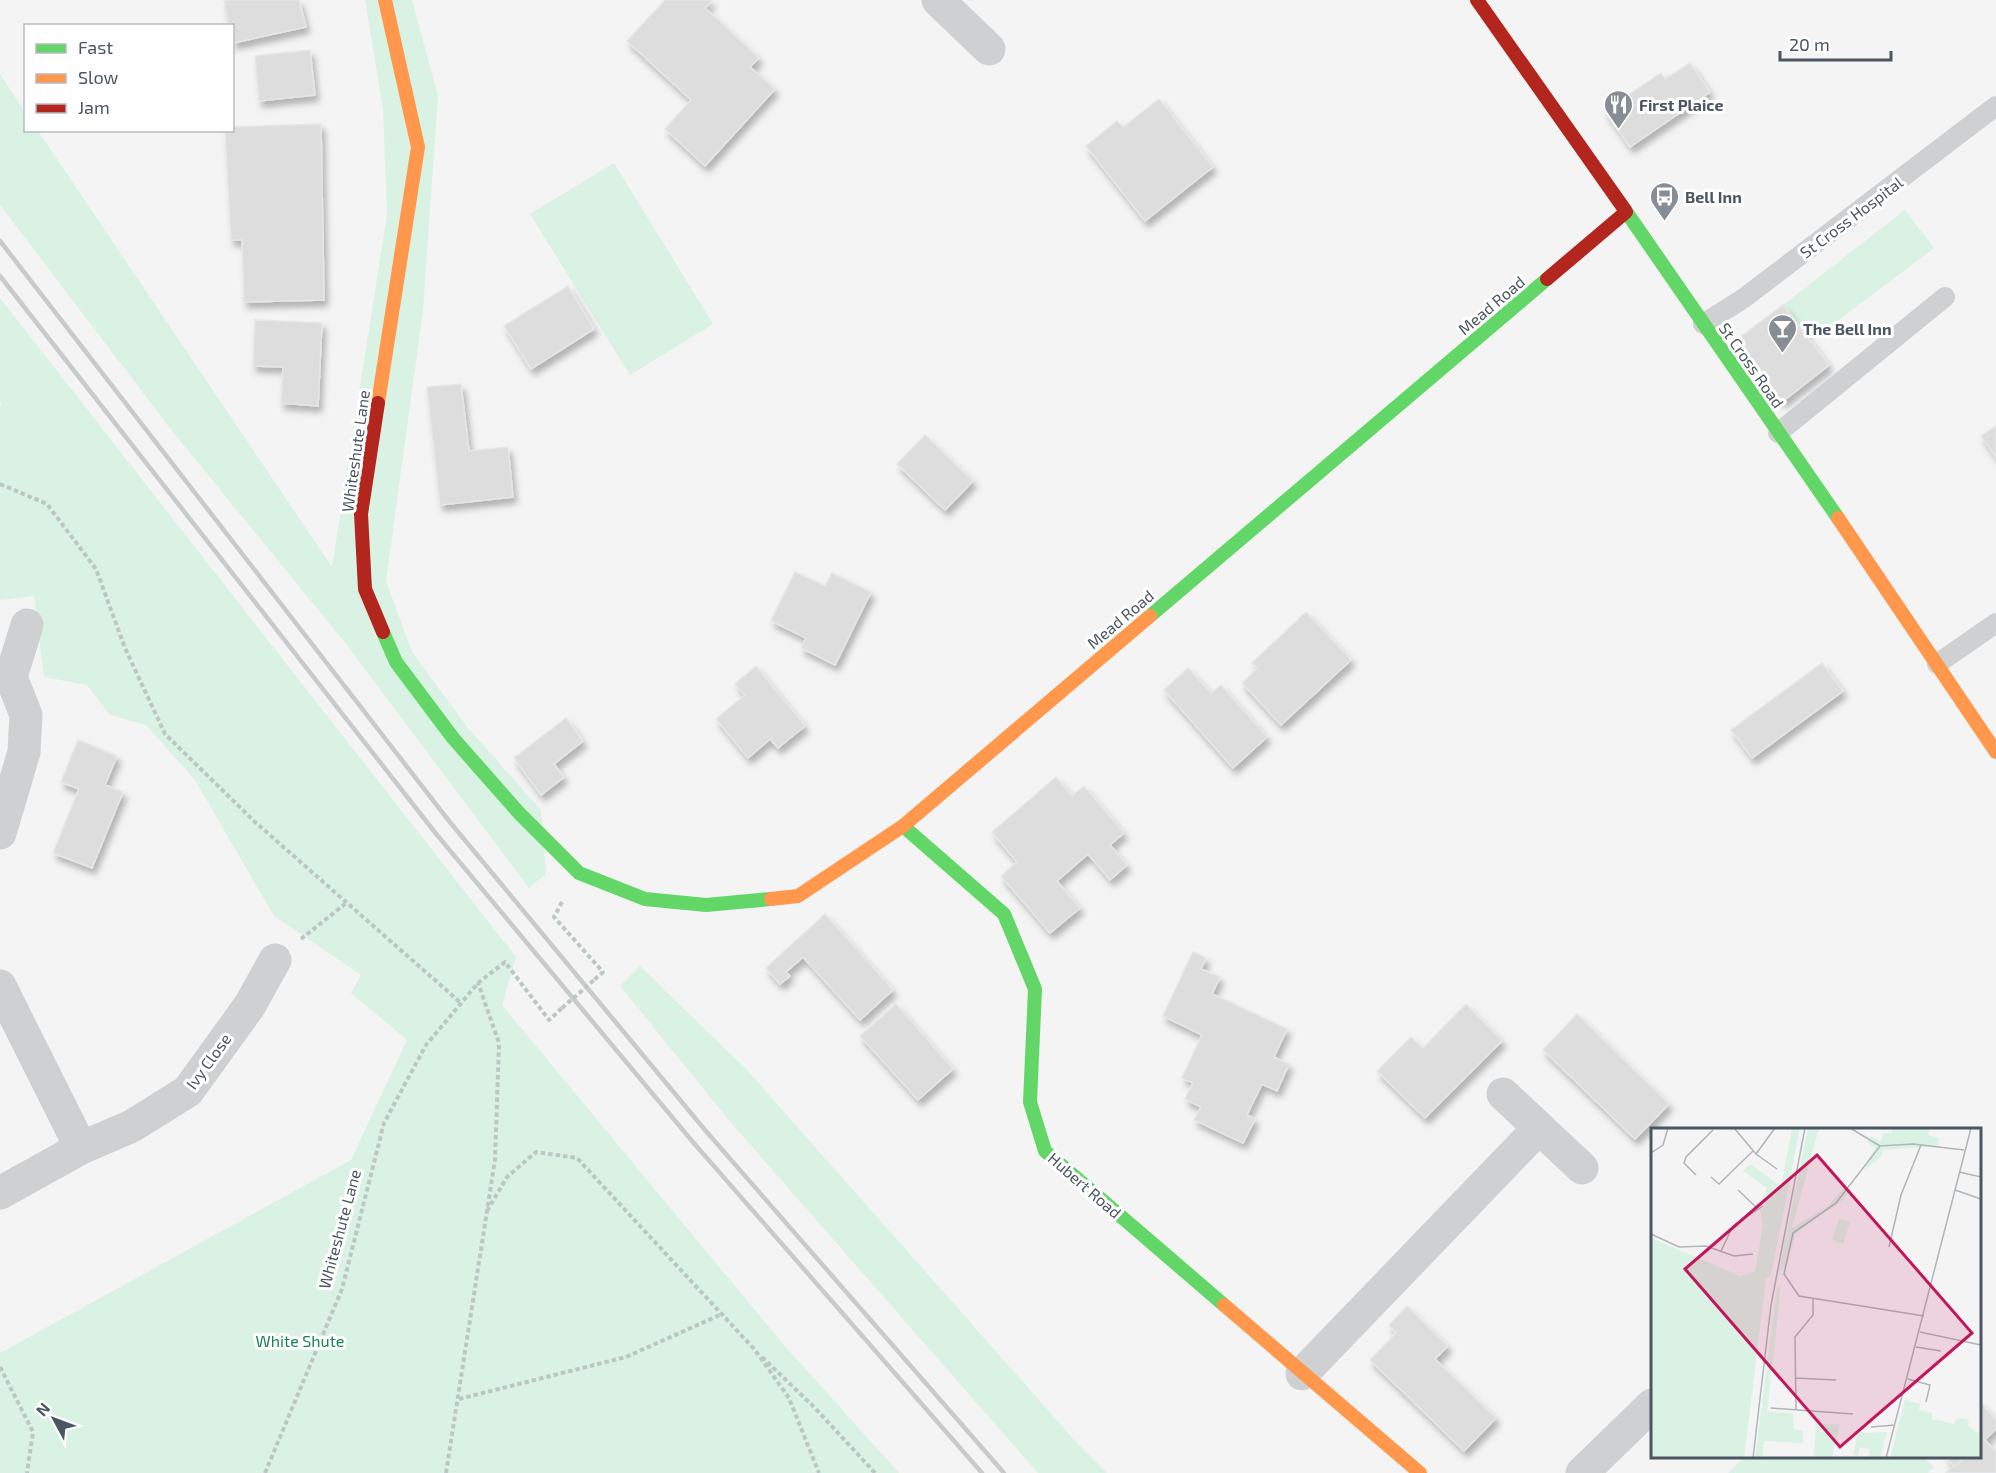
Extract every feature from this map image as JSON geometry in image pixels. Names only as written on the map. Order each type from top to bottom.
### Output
[{"type":"street","name":"Whiteshute Lane","points":[[385,0],[418,147],[361,514],[365,588],[396,662],[453,738],[519,813],[579,873]]},
{"type":"street","points":[[938,0],[989,50]]},
{"type":"street","name":"St Cross Road","points":[[1476,0],[1626,212],[1996,752]]},
{"type":"street","name":"Mead Road","points":[[579,873],[645,899],[706,905],[798,896],[903,826],[1626,212]]},
{"type":"street","points":[[0,833],[24,752],[26,724],[26,715],[5,678],[27,625]]},
{"type":"street","name":"Hubert Road","points":[[903,826],[1004,914],[1035,989],[1030,1102],[1045,1151],[1420,1473]]},
{"type":"street","name":"Ivy Close","points":[[0,1193],[81,1148],[132,1126],[188,1091],[250,1005],[275,960]]},
{"type":"street","points":[[0,986],[81,1148]]},
{"type":"street","points":[[1503,1094],[1582,1168]]},
{"type":"street","points":[[1302,1374],[1539,1128]]},
{"type":"street","points":[[1582,1473],[1651,1407]]},
{"type":"lane","name":"St Cross Hospital","points":[[1703,324],[1744,298],[1996,106]]},
{"type":"lane","points":[[1778,433],[1945,297]]},
{"type":"lane","points":[[1937,664],[1996,624]]},
{"type":"path","points":[[0,484],[47,504],[96,569],[124,648],[165,734],[255,822],[345,904],[461,1003]]},
{"type":"path","points":[[275,960],[345,904]]},
{"type":"path","name":"Whiteshute Lane","points":[[265,1473],[342,1289],[384,1123],[426,1045],[478,982],[505,962],[549,1020],[603,972],[571,935]]},
{"type":"path","points":[[446,1473],[495,1160],[499,1043],[478,982]]},
{"type":"path","points":[[487,1211],[507,1177],[536,1152],[577,1158],[755,1350],[815,1408],[875,1473]]},
{"type":"path","points":[[459,1399],[626,1357],[722,1314]]},
{"type":"path","points":[[755,1350],[789,1398],[819,1473]]},
{"type":"path","points":[[0,1366],[33,1432],[27,1473]]},
{"type":"green space","points":[[365,0],[412,0],[438,96],[423,310],[386,581],[412,652],[468,728],[541,810],[546,874],[529,888],[346,644],[169,427],[0,205],[0,74],[24,110],[24,132],[39,132],[332,567],[387,214],[383,109]]},
{"type":"green space","points":[[614,163],[713,324],[630,375],[530,214]]},
{"type":"green space","points":[[1905,210],[1934,248],[1811,341],[1783,305]]},
{"type":"green space","name":"White Shute","points":[[0,298],[516,957],[502,1005],[784,1345],[899,1473],[0,1473],[0,1353],[351,1160],[407,1040],[351,993],[361,975],[274,916],[195,780],[146,725],[110,715],[87,685],[44,677],[34,596],[0,600],[0,406],[2,405],[0,402]]},
{"type":"green space","points":[[640,966],[746,1069],[1078,1444],[1107,1473],[1038,1473],[732,1124],[620,986]]},
{"type":"green space","points":[[1743,1458],[1924,1458],[1934,1467],[1928,1473],[1728,1473]]},
{"type":"building","points":[[224,0],[299,0],[306,27],[234,43],[234,24],[229,24]]},
{"type":"building","points":[[665,0],[712,0],[705,8],[759,58],[750,67],[775,89],[705,166],[665,129],[691,100],[627,41]]},
{"type":"building","points":[[310,50],[315,95],[259,101],[255,56]]},
{"type":"building","points":[[1690,63],[1710,92],[1630,147],[1605,111],[1661,73],[1665,79]]},
{"type":"building","points":[[1159,99],[1213,167],[1145,221],[1086,146],[1117,121],[1123,127]]},
{"type":"building","points":[[321,124],[324,300],[244,302],[242,240],[231,240],[225,132],[234,132],[234,127]]},
{"type":"building","points":[[568,286],[594,329],[531,369],[504,326]]},
{"type":"building","name":"The Bell Inn","points":[[1783,305],[1829,365],[1782,402],[1735,341]]},
{"type":"building","points":[[255,320],[322,323],[318,406],[281,403],[283,367],[253,366]]},
{"type":"building","points":[[461,384],[469,451],[508,447],[513,497],[440,505],[427,387]]},
{"type":"building","points":[[1996,426],[1996,457],[1981,436]]},
{"type":"building","points":[[925,435],[973,481],[945,510],[897,464]]},
{"type":"building","points":[[795,572],[825,586],[832,573],[871,592],[835,665],[801,648],[806,638],[771,621]]},
{"type":"building","points":[[1306,612],[1351,660],[1281,725],[1242,683],[1258,668],[1252,663]]},
{"type":"building","points":[[1822,663],[1843,691],[1752,758],[1731,730]]},
{"type":"building","points":[[756,666],[805,726],[778,748],[770,739],[748,758],[716,719],[745,695],[735,684]]},
{"type":"building","points":[[1188,668],[1211,693],[1221,685],[1267,737],[1233,768],[1164,690]]},
{"type":"building","points":[[566,718],[583,741],[554,764],[564,777],[541,795],[514,758]]},
{"type":"building","points":[[78,740],[117,756],[105,785],[123,792],[92,868],[53,853],[79,789],[61,782]]},
{"type":"building","points":[[1056,777],[1072,796],[1084,786],[1124,833],[1110,845],[1127,865],[1110,880],[1088,854],[1057,881],[1080,908],[1050,933],[1001,876],[1017,862],[992,832]]},
{"type":"building","points":[[825,914],[893,990],[860,1020],[803,957],[786,972],[790,976],[780,984],[766,968]]},
{"type":"building","points":[[1193,952],[1206,958],[1201,969],[1220,977],[1212,994],[1287,1029],[1274,1057],[1289,1064],[1277,1091],[1262,1084],[1247,1115],[1255,1119],[1243,1143],[1194,1120],[1201,1107],[1185,1099],[1193,1083],[1182,1078],[1202,1035],[1163,1016]]},
{"type":"building","points":[[896,1004],[953,1069],[918,1100],[860,1036]]},
{"type":"building","points":[[1466,1004],[1502,1041],[1425,1118],[1377,1071],[1411,1037],[1423,1048]]},
{"type":"building","points":[[1577,1014],[1669,1104],[1635,1139],[1543,1050]]},
{"type":"building","points":[[1407,1306],[1448,1346],[1435,1359],[1496,1418],[1464,1451],[1370,1360],[1396,1333],[1389,1325]]},
{"type":"building","points":[[1981,1403],[1996,1420],[1996,1429],[1981,1443]]},
{"type":"building","points":[[1983,1438],[1996,1452],[1996,1473],[1946,1473],[1961,1458],[1981,1458]]},
{"type":"building","points":[[1947,1458],[1964,1458],[1955,1467]]},
{"type":"railway","points":[[0,241],[449,821],[705,1130],[1004,1473]]},
{"type":"railway","points":[[0,276],[437,835],[692,1141],[982,1473]]},
{"type":"traffic: fast","points":[[1625,210],[1838,518]]},
{"type":"traffic: fast","points":[[1150,616],[1547,279]]},
{"type":"traffic: fast","points":[[383,632],[396,662],[453,738],[519,813],[579,873],[645,899],[706,905],[771,899]]},
{"type":"traffic: fast","points":[[903,826],[1004,914],[1035,989],[1030,1102],[1045,1151],[1224,1305]]},
{"type":"traffic: slow","points":[[378,403],[418,147],[385,0]]},
{"type":"traffic: slow","points":[[1838,518],[1996,752]]},
{"type":"traffic: slow","points":[[771,899],[798,896],[903,826],[1150,616]]},
{"type":"traffic: slow","points":[[1224,1305],[1420,1473]]},
{"type":"traffic: jam","points":[[1477,0],[1625,210]]},
{"type":"traffic: jam","points":[[1547,279],[1626,212]]},
{"type":"traffic: jam","points":[[378,403],[361,514],[365,589],[383,632]]},
{"type":"place","name":"First Plaice","points":[[1618,130]]},
{"type":"place","name":"Bell Inn","points":[[1664,222]]},
{"type":"place","name":"The Bell Inn","points":[[1782,354]]}]
